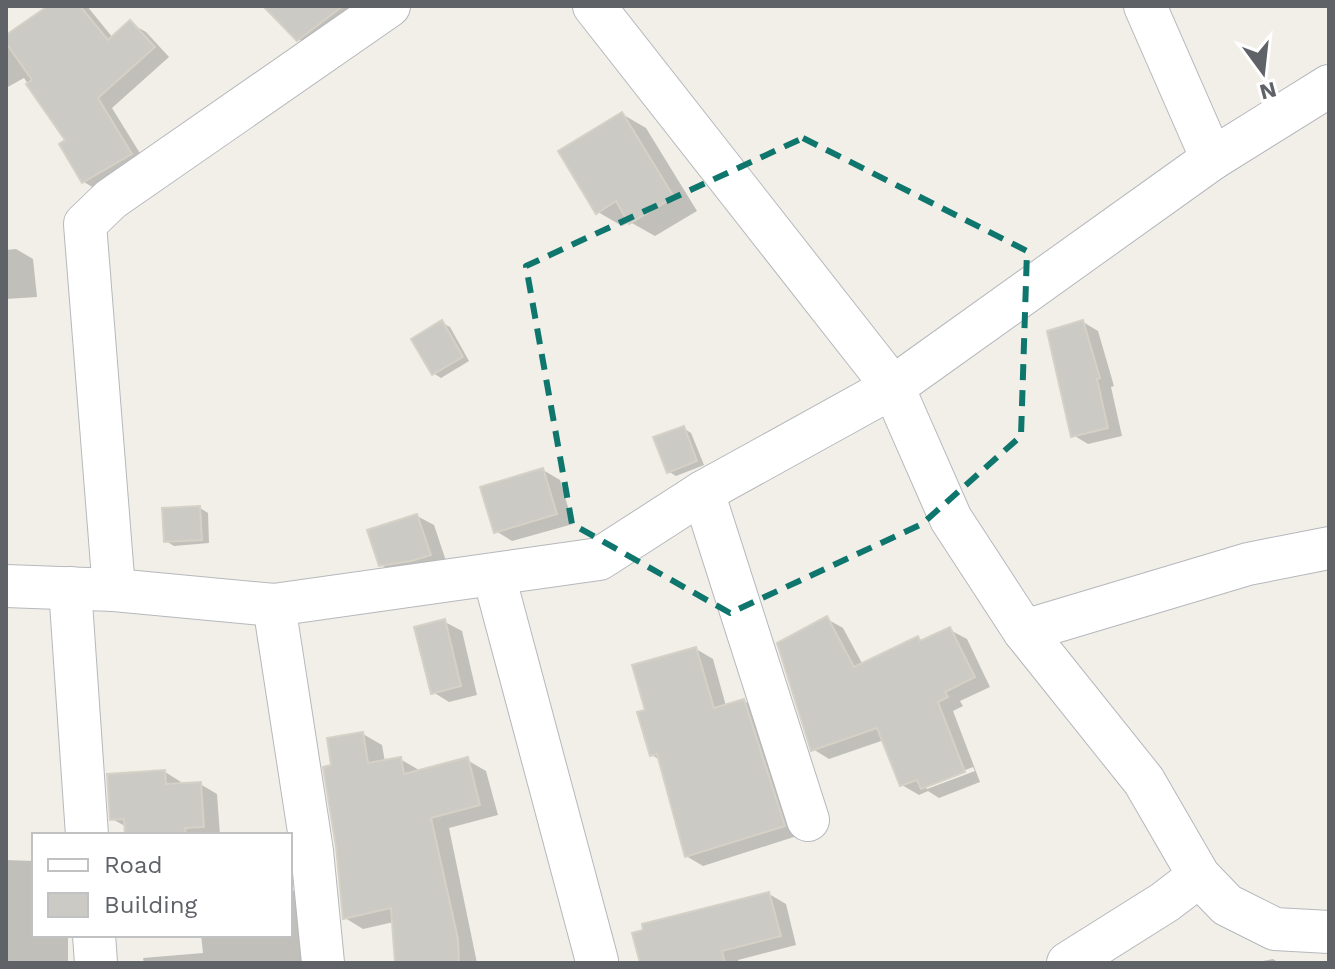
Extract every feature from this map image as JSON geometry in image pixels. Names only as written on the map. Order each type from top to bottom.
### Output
[{"type":"street","points":[[114,590],[85,224],[111,199],[389,6]]},
{"type":"street","points":[[594,6],[893,387],[951,519],[1024,631],[1144,781],[1199,876],[1227,905],[1275,929],[1329,932]]},
{"type":"street","points":[[1145,6],[1212,159]]},
{"type":"street","points":[[6,586],[114,590],[274,605],[599,559],[703,492],[893,387],[1212,159],[1329,86]]},
{"type":"street","points":[[703,492],[808,820]]},
{"type":"street","points":[[1024,631],[1248,564],[1329,548]]},
{"type":"street","points":[[494,576],[597,961]]},
{"type":"street","points":[[70,588],[87,833]]},
{"type":"street","points":[[274,605],[312,851],[323,963]]},
{"type":"street","points":[[1077,960],[1199,876]]},
{"type":"street","points":[[94,937],[96,963]]},
{"type":"highlighted area","points":[[803,138],[1027,251],[1021,436],[922,524],[730,613],[572,524],[526,266]]},
{"type":"building","points":[[48,6],[80,6],[108,40],[130,20],[155,47],[98,98],[132,154],[82,183],[59,144],[65,140],[26,84],[32,80],[6,43],[6,35]]},
{"type":"building","points":[[263,6],[343,6],[297,41]]},
{"type":"building","points":[[622,112],[674,197],[629,224],[616,201],[596,214],[558,151]]},
{"type":"building","points":[[442,320],[463,357],[432,375],[411,339]]},
{"type":"building","points":[[1083,320],[1100,378],[1097,379],[1108,428],[1071,437],[1047,331]]},
{"type":"building","points":[[684,426],[697,461],[667,473],[653,437]]},
{"type":"building","points":[[543,468],[557,514],[494,533],[480,487]]},
{"type":"building","points":[[200,506],[202,540],[164,542],[162,508]]},
{"type":"building","points":[[417,514],[431,555],[379,566],[367,530]]},
{"type":"building","points":[[827,616],[854,667],[918,636],[920,641],[950,627],[975,677],[945,692],[948,697],[938,702],[965,772],[921,789],[917,780],[900,786],[877,728],[811,751],[777,643]]},
{"type":"building","points":[[445,619],[461,686],[431,694],[414,627]]},
{"type":"building","points":[[696,647],[714,708],[744,699],[785,826],[685,857],[657,754],[650,756],[637,712],[645,710],[632,665]]},
{"type":"building","points":[[363,732],[368,763],[401,757],[404,774],[468,757],[480,805],[431,818],[458,939],[459,963],[395,963],[391,908],[343,919],[336,847],[323,767],[331,765],[327,738]]},
{"type":"building","points":[[165,770],[166,784],[201,782],[204,827],[185,828],[186,833],[125,833],[124,819],[110,820],[107,774]]},
{"type":"building","points":[[769,892],[781,936],[722,951],[725,963],[640,963],[632,933],[643,930],[642,924]]}]
